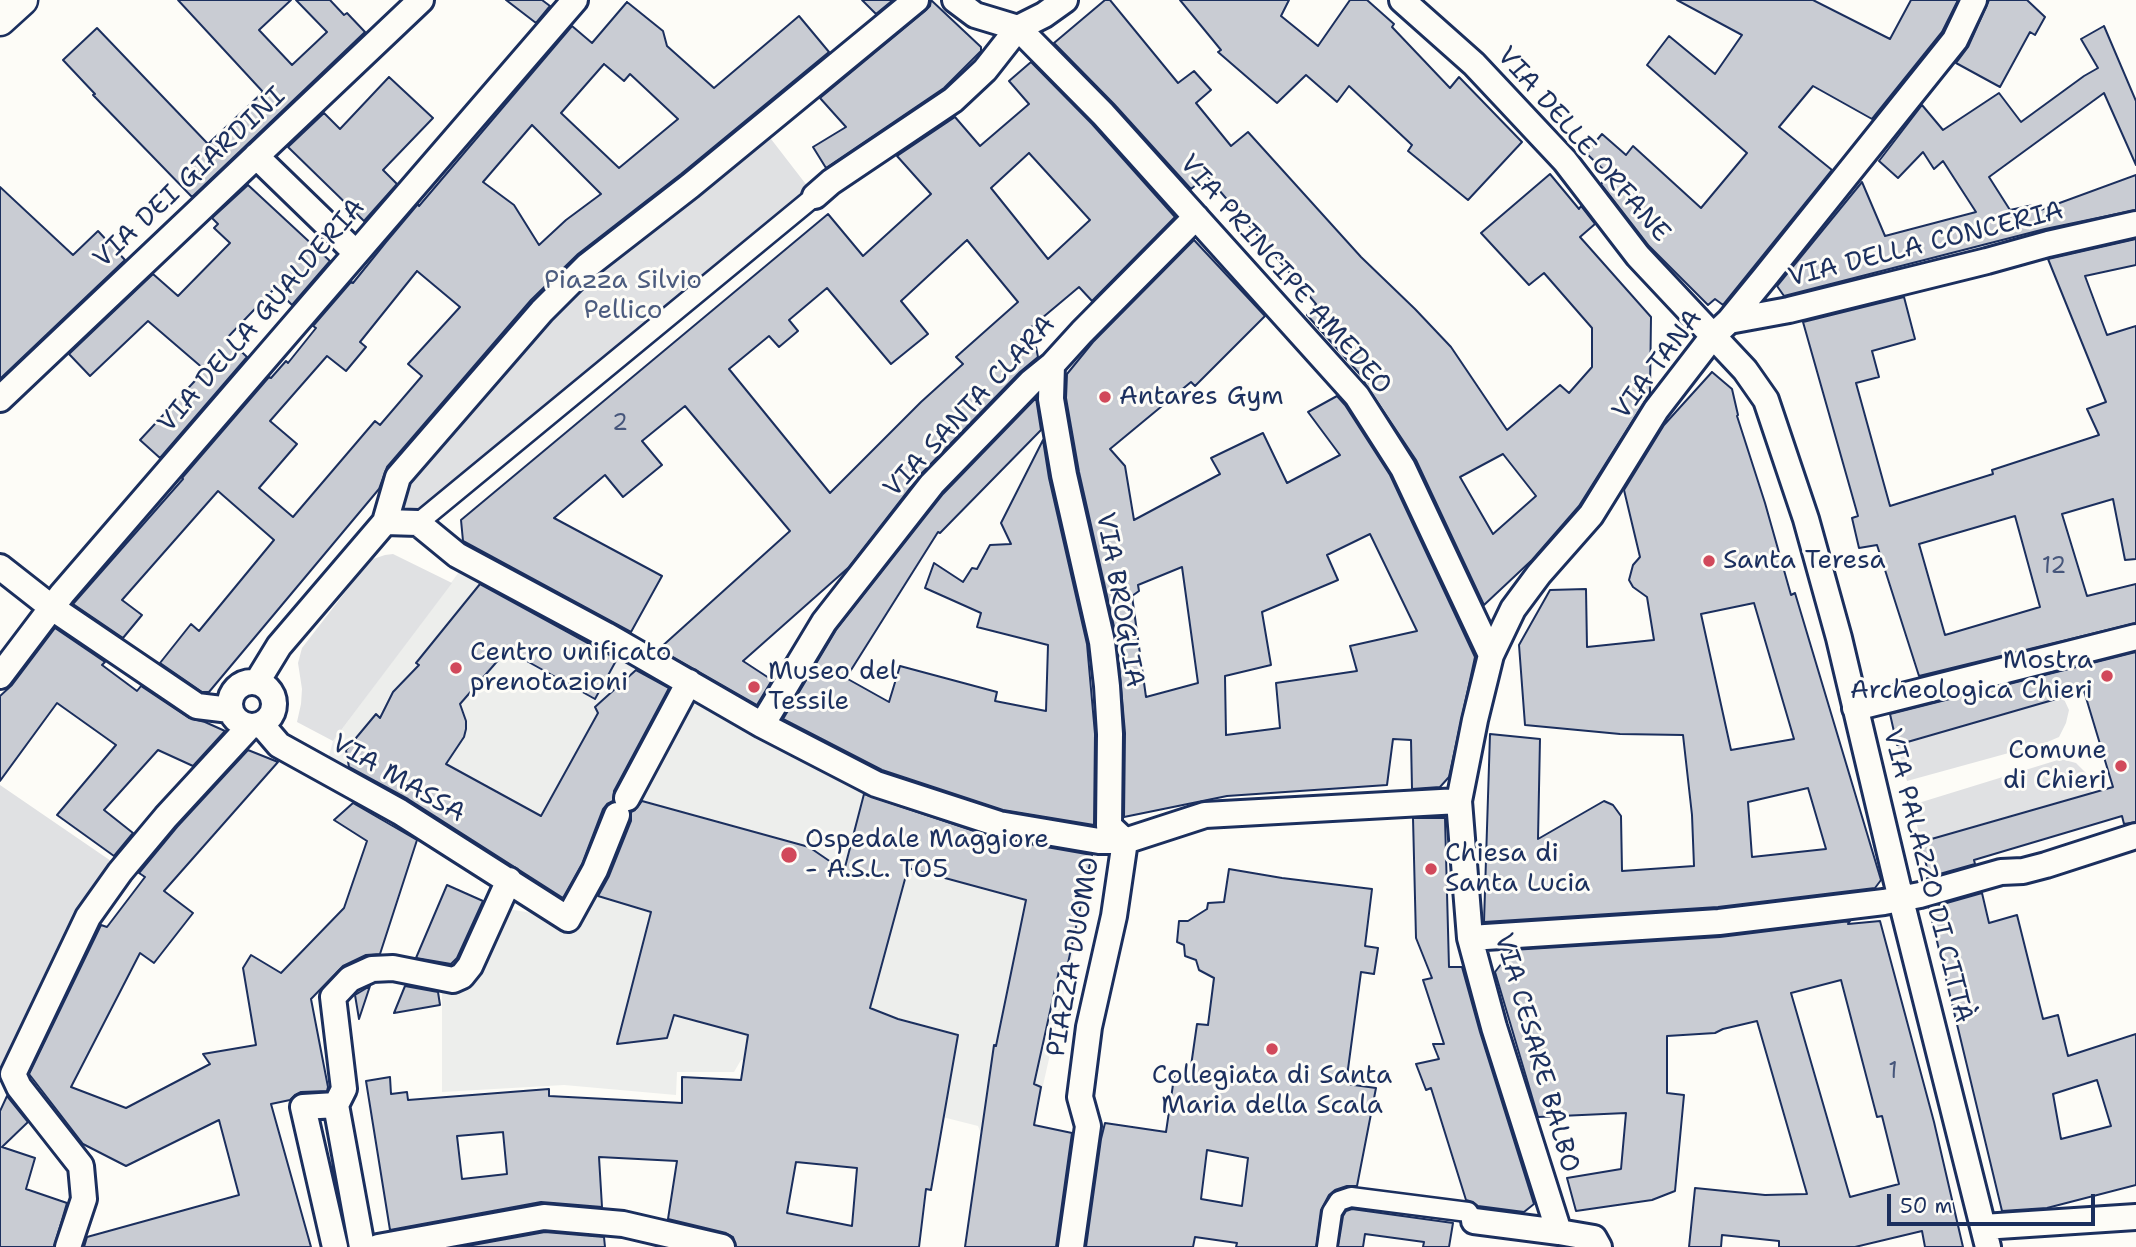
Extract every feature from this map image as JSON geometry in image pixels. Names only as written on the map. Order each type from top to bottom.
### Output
[{"type":"street","points":[[0,20],[22,0]]},
{"type":"street","name":"VIA DEI GIARDINI","points":[[0,399],[421,0]]},
{"type":"street","name":"VIA DELLA GUALDERIA","points":[[0,676],[51,607],[575,0]]},
{"type":"street","points":[[257,682],[279,646],[385,522],[398,477],[542,312],[587,266],[690,186],[916,0]]},
{"type":"street","name":"VIA PRINCIPE AMEDEO","points":[[955,0],[975,15],[1018,28],[1103,114],[1357,396],[1403,468],[1491,655]]},
{"type":"street","points":[[418,523],[831,182],[953,100],[985,70],[1018,28],[1044,15],[1065,0]]},
{"type":"street","name":"VIA DELLE ORFANE","points":[[1402,0],[1474,64],[1565,161],[1639,256],[1721,328]]},
{"type":"street","name":"VIA TANA","points":[[1459,801],[1491,655],[1513,609],[1539,573],[1591,515],[1656,410],[1955,40],[1974,0]]},
{"type":"street","points":[[256,156],[356,253]]},
{"type":"street","name":"VIA SANTA CLARA","points":[[762,725],[824,622],[932,484],[1196,216]]},
{"type":"street","name":"VIA DELLA CONCERIA","points":[[1721,328],[2136,224]]},
{"type":"street","name":"VIA PALAZZO DI CITTÀ","points":[[1721,328],[1766,400],[1806,519],[1839,638],[1986,1237]]},
{"type":"street","name":"VIA BROGLIA","points":[[1052,365],[1051,399],[1101,642],[1107,686],[1110,734],[1109,825],[1125,841]]},
{"type":"street","points":[[385,522],[418,523],[457,555],[762,725],[876,784],[999,824],[1099,841],[1125,841]]},
{"type":"street","points":[[0,567],[51,607],[197,706],[230,710]]},
{"type":"street","points":[[1855,708],[2136,637]]},
{"type":"street","points":[[68,1247],[84,1199],[81,1166],[19,1087],[13,1074],[88,917],[120,872],[166,817],[256,725],[271,716],[274,701],[272,694],[257,682],[246,682],[234,689],[230,710],[238,722],[256,725]]},
{"type":"street","name":"VIA MASSA","points":[[256,725],[279,745],[400,812],[568,919],[595,870],[622,807],[689,682]]},
{"type":"street","name":"PIAZZA DUOMO","points":[[1071,1247],[1088,1126],[1080,1097],[1089,1027],[1114,916],[1125,841],[1205,815],[1459,801]]},
{"type":"street","name":"VIA CESARE BALBO","points":[[1459,801],[1471,938],[1493,1027],[1559,1232]]},
{"type":"street","points":[[1471,938],[1719,922],[1884,902],[2001,872],[2023,871],[2046,865],[2136,836]]},
{"type":"street","points":[[362,1247],[341,1097],[333,997],[350,979],[372,969],[393,968],[453,980],[463,976],[509,880]]},
{"type":"street","points":[[335,1247],[303,1107],[341,1097]]},
{"type":"street","points":[[1327,1247],[1332,1212],[1339,1201],[1351,1197],[1468,1212],[1474,1221],[1594,1238],[1599,1247]]},
{"type":"street","points":[[384,1247],[544,1217],[623,1224],[722,1247]]},
{"type":"street","points":[[1986,1237],[2136,1217]]},
{"type":"shaded area","name":"Ospedale Maggiore - A.S.L. TO5","points":[[459,572],[672,689],[694,695],[837,776],[1097,847],[1034,1125],[1005,1136],[980,1131],[978,1126],[903,1107],[874,1086],[741,1060],[734,1072],[677,1072],[676,1095],[564,1085],[442,1092],[442,989],[469,990],[508,909],[568,919],[327,763],[333,741]]},
{"type":"green space","name":"Piazza Silvio Pellico","points":[[761,126],[815,196],[418,523],[385,522],[398,477],[542,311]]},
{"type":"green space","points":[[393,554],[452,583],[333,741],[297,722],[302,689],[298,663],[302,648],[370,560]]},
{"type":"green space","points":[[2063,697],[2069,710],[2059,737],[1907,781],[1897,745]]},
{"type":"green space","points":[[2061,759],[2076,763],[2088,775],[2092,793],[1921,842],[1912,805]]},
{"type":"green space","points":[[0,785],[111,861],[73,913],[0,1069]]},
{"type":"building","points":[[178,0],[291,0],[259,30],[292,65],[327,32],[296,0],[330,0],[365,32],[192,197],[93,95],[95,94],[63,60],[97,28],[208,144],[263,92]]},
{"type":"building","points":[[506,0],[542,0],[550,6],[536,23]]},
{"type":"building","points":[[862,0],[893,0],[876,14]]},
{"type":"building","points":[[931,0],[981,47],[981,51],[944,88],[826,168],[813,147],[846,127],[820,98],[925,11]]},
{"type":"building","points":[[1105,0],[1110,0],[1178,83],[1194,71],[1211,90],[1196,103],[1231,146],[1248,132],[1361,257],[1451,347],[1507,430],[1560,385],[1569,393],[1592,367],[1592,328],[1544,273],[1529,285],[1481,233],[1550,174],[1595,224],[1580,237],[1651,317],[1650,393],[1579,506],[1532,560],[1484,605],[1416,460],[1364,382],[1366,381],[1307,315],[1316,304],[1207,176],[1191,189],[1054,43]],"holes":[[[1503,454],[1536,496],[1493,534],[1460,477]]]},
{"type":"building","points":[[1180,0],[1289,0],[1281,16],[1318,46],[1350,0],[1367,0],[1394,24],[1392,27],[1450,88],[1459,77],[1522,142],[1468,200],[1408,151],[1412,145],[1349,86],[1337,102],[1306,75],[1277,103],[1218,52],[1221,50]]},
{"type":"building","points":[[1677,0],[1813,0],[1890,39],[1911,0],[1958,0],[1942,32],[1872,119],[1813,86],[1779,127],[1832,170],[1723,305],[1715,299],[1708,305],[1649,246],[1601,184],[1609,175],[1586,153],[1602,134],[1626,155],[1633,146],[1701,208],[1747,153],[1647,65],[1669,36],[1715,74],[1742,35]]},
{"type":"building","points":[[1989,0],[2027,0],[2045,17],[2035,35],[2030,32],[2000,87],[1956,63],[1968,47]]},
{"type":"building","points":[[627,2],[663,31],[667,46],[714,88],[799,16],[829,52],[681,174],[578,254],[531,300],[387,467],[379,489],[209,692],[202,692],[160,663],[191,624],[199,631],[274,540],[218,491],[122,600],[142,615],[123,638],[73,604],[269,377],[286,361],[288,363],[316,328],[313,326],[351,282],[353,283],[572,26],[592,43]],"holes":[[[604,64],[624,81],[630,74],[678,119],[619,168],[561,113]],[[532,125],[601,194],[566,220],[539,245],[514,205],[483,182]],[[417,271],[460,307],[408,364],[422,376],[380,425],[375,421],[293,517],[259,488],[297,444],[270,421],[327,356],[346,371],[366,347],[360,342]]]},
{"type":"building","points":[[2104,26],[2136,101],[2136,165],[2104,93],[1989,177],[2010,210],[2033,205],[2035,212],[2136,175],[2136,210],[2045,229],[1784,296],[1777,286],[1862,182],[1885,236],[1976,212],[1943,161],[1934,169],[1923,152],[1898,178],[1879,161],[1922,105],[1943,130],[1999,93],[2021,122],[2098,68],[2081,39]]},
{"type":"building","points":[[1031,62],[1092,124],[1175,217],[1092,301],[1079,287],[1023,334],[1036,347],[1038,357],[1020,372],[921,474],[848,568],[743,661],[772,680],[757,705],[659,649],[790,531],[685,406],[642,441],[662,465],[623,497],[605,475],[554,518],[662,576],[631,632],[463,541],[461,520],[828,214],[863,256],[931,194],[897,156],[955,117],[980,146],[1029,104],[1009,81]],"holes":[[[1029,153],[1090,220],[1048,259],[991,188]],[[967,240],[1018,302],[956,357],[963,364],[830,493],[729,369],[769,336],[779,347],[798,331],[789,320],[827,288],[891,364],[928,334],[901,301]]]},
{"type":"building","points":[[389,77],[433,118],[383,170],[397,184],[364,221],[288,147],[324,113],[340,129]]},
{"type":"building","points":[[248,185],[330,261],[292,305],[275,288],[227,338],[247,357],[160,458],[140,440],[205,370],[148,321],[90,376],[69,354],[153,274],[178,296],[230,243],[214,228],[218,224],[212,218]]},
{"type":"building","points":[[0,187],[73,255],[98,231],[125,260],[0,379]]},
{"type":"building","points":[[2136,239],[2136,265],[2085,276],[2107,335],[2136,326],[2136,559],[2125,560],[2113,499],[2062,514],[2087,596],[2136,584],[2136,623],[1919,676],[1877,545],[1859,548],[1852,518],[1858,516],[1803,322],[1904,297],[1915,339],[1872,351],[1879,377],[1856,383],[1890,506],[1993,474],[1992,470],[2099,435],[2087,409],[2106,402],[2048,259]],"holes":[[[2015,516],[2040,607],[1945,635],[1919,544]]]},
{"type":"building","points":[[1194,240],[1265,316],[1195,386],[1191,382],[1110,449],[1125,466],[1134,520],[1220,474],[1211,458],[1263,433],[1287,483],[1340,455],[1308,412],[1337,396],[1345,405],[1390,475],[1475,657],[1449,777],[1440,787],[1412,789],[1411,740],[1393,739],[1387,785],[1227,796],[1124,817],[1125,733],[1117,640],[1079,472],[1066,398],[1067,374],[1093,342]],"holes":[[[1370,534],[1417,631],[1350,646],[1357,671],[1276,683],[1280,728],[1226,735],[1225,676],[1271,665],[1262,612],[1338,580],[1327,555]],[[1182,567],[1198,683],[1146,697],[1132,596],[1139,591],[1138,585]]]},
{"type":"building","points":[[1712,372],[1732,389],[1737,416],[1791,595],[1795,593],[1881,880],[1875,888],[1718,907],[1484,922],[1490,734],[1540,739],[1538,839],[1604,801],[1613,805],[1621,816],[1622,871],[1694,866],[1692,815],[1683,735],[1620,734],[1525,725],[1519,645],[1550,590],[1586,589],[1587,647],[1654,640],[1647,597],[1633,587],[1629,580],[1633,565],[1640,557],[1624,490],[1664,425]],"holes":[[[1754,603],[1794,739],[1731,750],[1701,614]],[[1808,788],[1826,849],[1752,857],[1748,802]]]},
{"type":"building","points":[[1036,398],[1041,430],[940,533],[938,532],[846,678],[889,702],[900,666],[997,692],[995,701],[1046,711],[1048,645],[977,627],[981,613],[925,588],[934,563],[963,582],[972,568],[977,569],[990,545],[1011,544],[1001,523],[1043,440],[1049,478],[1087,644],[1095,734],[1094,825],[1003,810],[882,770],[783,719],[836,630],[943,494]]},
{"type":"building","points":[[480,584],[617,659],[595,699],[507,650],[460,704],[466,729],[464,737],[446,764],[541,816],[598,713],[595,707],[636,670],[669,688],[614,791],[613,801],[603,809],[582,864],[563,898],[408,799],[349,767],[346,750],[376,714],[380,718],[393,692],[419,665],[416,663]]},
{"type":"building","points":[[55,628],[105,662],[102,665],[137,691],[141,686],[189,718],[225,731],[193,766],[158,750],[104,810],[133,833],[114,856],[57,815],[116,745],[57,703],[0,781],[0,696],[12,685]]},
{"type":"building","name":"Comune di Chieri","points":[[2136,652],[2136,822],[2124,824],[2122,816],[1974,860],[1975,864],[1929,877],[1921,842],[2113,787],[2084,691],[1897,745],[1890,714]]},
{"type":"building","points":[[248,750],[278,762],[164,891],[193,913],[154,963],[140,953],[71,1087],[126,1108],[210,1064],[203,1054],[256,1045],[243,968],[251,955],[281,973],[344,908],[367,841],[334,820],[353,803],[417,840],[380,954],[366,955],[343,966],[311,999],[327,1091],[301,1092],[290,1100],[271,1104],[311,1247],[84,1247],[87,1237],[239,1195],[219,1120],[126,1166],[83,1144],[29,1074],[101,925],[107,927],[145,877],[139,873]]},
{"type":"building","points":[[864,794],[995,838],[1092,855],[1066,972],[1059,971],[1034,1084],[1041,1087],[1034,1125],[1072,1133],[1056,1247],[965,1247],[994,1045],[996,1046],[1026,900],[908,868],[870,1008],[898,1019],[958,1035],[931,1190],[926,1189],[919,1247],[736,1247],[733,1237],[726,1233],[668,1219],[677,1161],[599,1157],[602,1207],[541,1202],[390,1230],[366,1081],[390,1077],[391,1094],[407,1092],[408,1100],[549,1089],[549,1096],[682,1103],[682,1077],[741,1080],[748,1035],[674,1015],[667,1038],[617,1044],[651,912],[598,896],[631,821],[631,812],[642,801],[809,847],[844,871]],"holes":[[[503,1132],[507,1174],[462,1179],[457,1136]],[[796,1162],[857,1168],[852,1226],[787,1213]]]},
{"type":"building","points":[[1413,818],[1445,818],[1449,967],[1462,967],[1534,1204],[1524,1212],[1478,1206],[1466,1200],[1431,1088],[1426,1090],[1416,1064],[1439,1059],[1433,1044],[1444,1044],[1423,980],[1432,978],[1416,938]]},
{"type":"building","name":"Collegiata di Santa Maria della Scala","points":[[1229,869],[1372,889],[1365,946],[1378,948],[1374,974],[1361,972],[1346,1084],[1376,1088],[1357,1186],[1347,1186],[1329,1195],[1321,1210],[1316,1247],[1236,1247],[1237,1243],[1195,1237],[1193,1247],[1086,1247],[1105,1123],[1166,1132],[1175,1071],[1190,1073],[1197,1024],[1208,1025],[1214,978],[1199,970],[1196,960],[1185,956],[1184,945],[1177,942],[1179,921],[1188,921],[1207,909],[1208,903],[1224,902]],"holes":[[[1207,1150],[1248,1158],[1242,1206],[1201,1199]]]},
{"type":"building","points":[[447,885],[483,901],[457,958],[451,964],[416,958]]},
{"type":"building","points":[[1982,893],[1989,923],[2017,915],[2043,1019],[2058,1015],[2068,1056],[2136,1034],[2136,1185],[2047,1208],[2002,1211],[1929,908]],"holes":[[[2097,1080],[2111,1126],[2061,1139],[2053,1094]]]},
{"type":"building","points":[[1850,921],[1848,924],[1880,921],[1934,1122],[1963,1247],[1925,1247],[1922,1231],[1855,1247],[1779,1247],[1779,1241],[1722,1235],[1721,1247],[1689,1247],[1695,1188],[1765,1195],[1807,1194],[1757,1021],[1715,1033],[1667,1036],[1667,1093],[1684,1095],[1675,1191],[1652,1200],[1576,1211],[1567,1178],[1621,1169],[1626,1113],[1538,1117],[1495,972],[1512,950],[1720,937]],"holes":[[[1841,980],[1877,1117],[1882,1116],[1899,1184],[1850,1197],[1791,993]]]},
{"type":"building","points":[[370,986],[359,1019],[355,995]]},
{"type":"building","points":[[405,986],[438,992],[440,1005],[394,1013]]},
{"type":"building","points":[[7,1096],[28,1122],[2,1147],[35,1158],[26,1189],[67,1203],[54,1247],[0,1247],[0,1111]]},
{"type":"building","points":[[1352,1209],[1453,1223],[1449,1247],[1423,1247],[1424,1242],[1365,1234],[1363,1247],[1338,1247],[1343,1216],[1346,1211]]},
{"type":"building","points":[[545,1232],[604,1237],[605,1247],[462,1247]]},
{"type":"place","name":"Antares Gym","points":[[1105,397]]},
{"type":"place","name":"Santa Teresa","points":[[1709,561]]},
{"type":"place","name":"Centro unificato prenotazioni","points":[[456,668]]},
{"type":"place","name":"Mostra Archeologica Chieri","points":[[2107,676]]},
{"type":"place","name":"Museo del Tessile","points":[[754,687]]},
{"type":"place","name":"Comune di Chieri","points":[[2121,766]]},
{"type":"place","name":"Ospedale Maggiore - A.S.L. TO5","points":[[789,855]]},
{"type":"place","name":"Chiesa di Santa Lucia","points":[[1431,869]]},
{"type":"place","name":"Collegiata di Santa Maria della Scala","points":[[1272,1049]]}]
